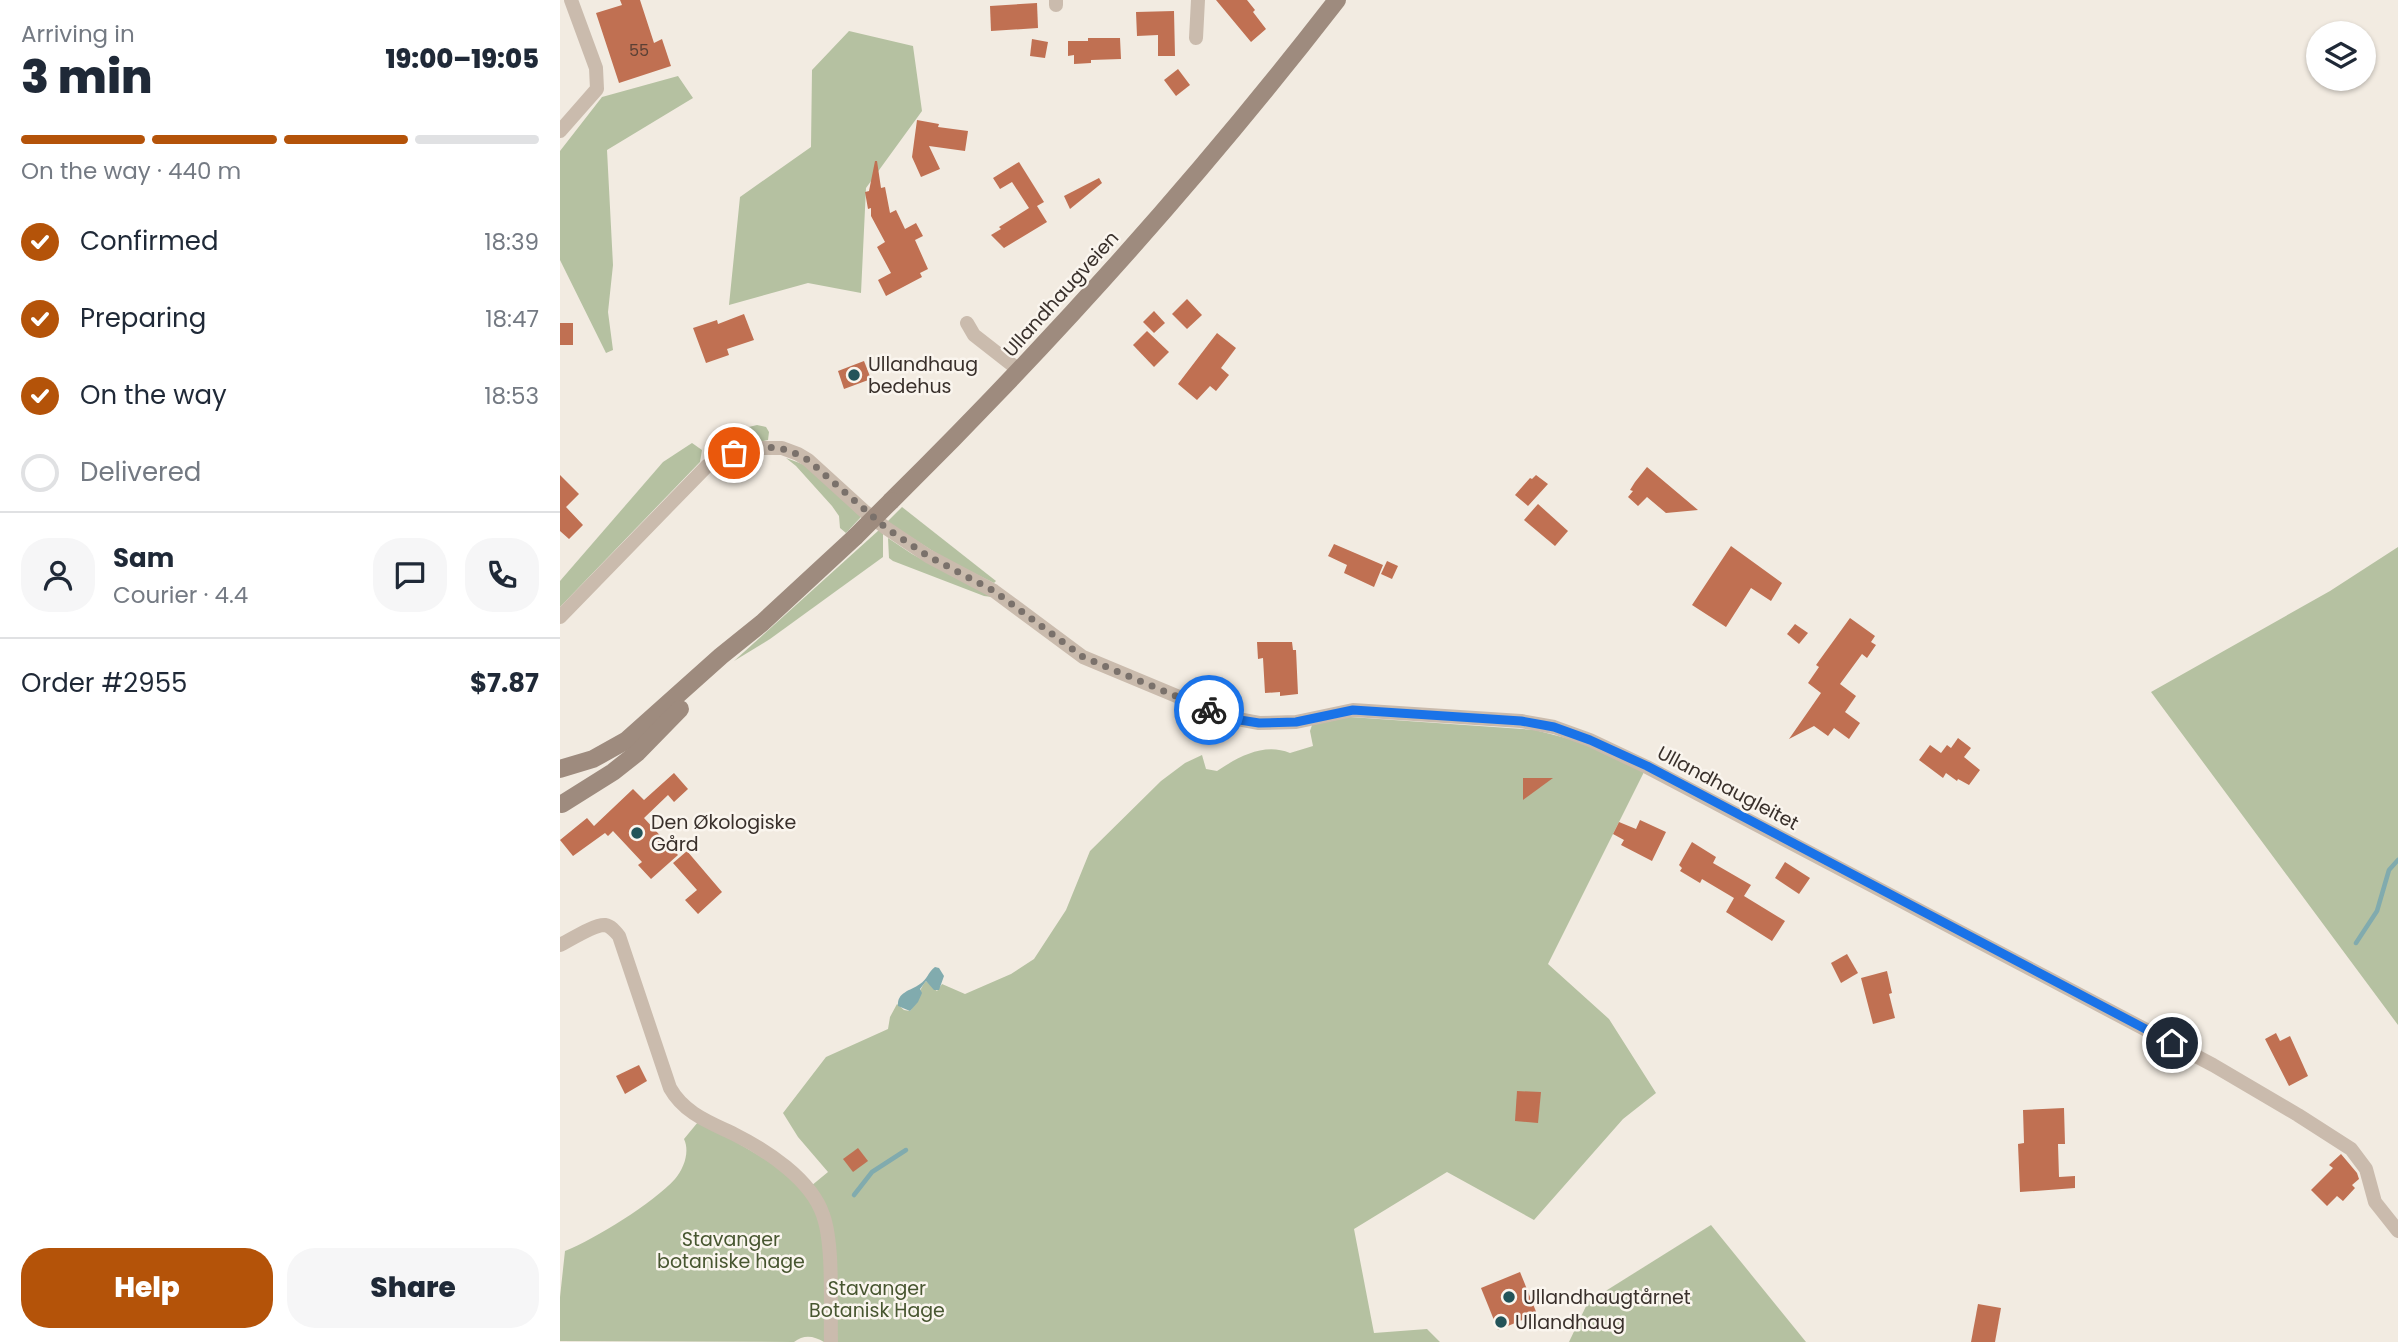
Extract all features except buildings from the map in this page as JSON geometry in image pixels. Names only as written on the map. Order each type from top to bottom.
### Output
[{"type":"main road","name":"Ullandhaugveien","points":[[560,769],[593,759],[627,740],[762,623],[855,537],[1020,371],[1124,257],[1266,91],[1338,0]]},
{"type":"main road","name":"Ullandhaugveien","points":[[561,805],[613,772],[637,753],[728,662],[762,623]]},
{"type":"main road","points":[[560,778],[565,791],[561,805]]},
{"type":"street","points":[[560,131],[597,89],[596,68],[571,0]]},
{"type":"street","points":[[1196,38],[1198,0]]},
{"type":"street","points":[[967,323],[974,335],[1020,371]]},
{"type":"street","name":"Ullandhaugleitet","points":[[560,617],[717,458],[752,448],[787,449],[808,460],[886,528],[928,556],[994,591],[1083,657],[1227,718],[1259,723],[1296,722],[1353,710],[1521,721],[1554,727],[1647,766],[2213,1065],[2298,1115],[2351,1149],[2359,1158],[2366,1169],[2375,1202],[2398,1231]]},
{"type":"street","points":[[560,945],[598,926],[606,925],[612,928],[619,936],[676,1099],[685,1108],[773,1158],[801,1181],[819,1204],[828,1231],[831,1342]]},
{"type":"green space","points":[[849,31],[913,46],[922,111],[866,188],[861,293],[808,283],[729,305],[740,197],[811,147],[812,70]]},
{"type":"green space","points":[[678,76],[693,98],[607,150],[613,265],[608,312],[613,350],[606,353],[560,260],[560,151],[602,97]]},
{"type":"green space","points":[[757,425],[766,427],[769,432],[768,440],[731,447],[723,443],[724,433]]},
{"type":"green space","points":[[692,443],[702,450],[700,462],[560,607],[560,581],[663,462]]},
{"type":"green space","points":[[786,458],[805,465],[861,517],[846,533],[840,528],[839,516],[832,506]]},
{"type":"green space","points":[[902,507],[996,581],[994,583],[947,560],[887,522]]},
{"type":"green space","points":[[879,530],[883,534],[883,557],[770,639],[734,661]]},
{"type":"green space","points":[[888,538],[992,597],[893,561],[889,558]]},
{"type":"green space","points":[[2398,547],[2398,1025],[2151,692],[2330,591]]},
{"type":"green space","points":[[1350,717],[1535,730],[1581,742],[1645,770],[1548,964],[1609,1019],[1656,1093],[1623,1119],[1534,1220],[1447,1172],[1354,1229],[1374,1333],[1427,1329],[1440,1342],[824,1342],[809,1337],[794,1342],[560,1341],[560,1297],[565,1251],[623,1219],[653,1199],[675,1179],[685,1160],[684,1139],[698,1122],[811,1186],[828,1172],[798,1137],[783,1113],[826,1057],[888,1029],[890,1017],[897,1004],[910,1011],[926,981],[937,991],[942,984],[965,994],[1011,974],[1034,959],[1066,910],[1090,851],[1161,781],[1185,763],[1202,755],[1206,769],[1217,771],[1242,756],[1261,750],[1290,753],[1313,746],[1310,731],[1312,725]]},
{"type":"green space","points":[[1711,1225],[1806,1342],[1569,1342],[1588,1302]]},
{"type":"water","points":[[935,967],[939,968],[944,976],[939,990],[934,990],[926,981],[920,989],[922,993],[918,1002],[910,1011],[898,1006],[902,995],[922,982]]},
{"type":"waterway","points":[[2356,943],[2377,911],[2389,870],[2398,860]]},
{"type":"waterway","points":[[854,1195],[872,1172],[906,1150]]},
{"type":"way so far","points":[[734,453],[768,447],[787,449],[798,454],[886,528],[928,556],[994,591],[1083,657],[1209,710]]},
{"type":"place","name":"Ullandhaug bedehus","points":[[854,375]]},
{"type":"place","name":"Den Økologiske Gård","points":[[637,833]]},
{"type":"place","name":"Ullandhaugtårnet","points":[[1509,1297]]},
{"type":"place","name":"Ullandhaug","points":[[1501,1322]]},
{"type":"route","points":[[1209,710],[1227,718],[1259,723],[1296,722],[1353,710],[1521,721],[1554,727],[1647,766],[2172,1043]]},
{"type":"park label","name":"Stavanger botaniske hage","points":[[731,1250]]},
{"type":"park label","name":"Stavanger Botanisk Hage","points":[[877,1299]]}]
